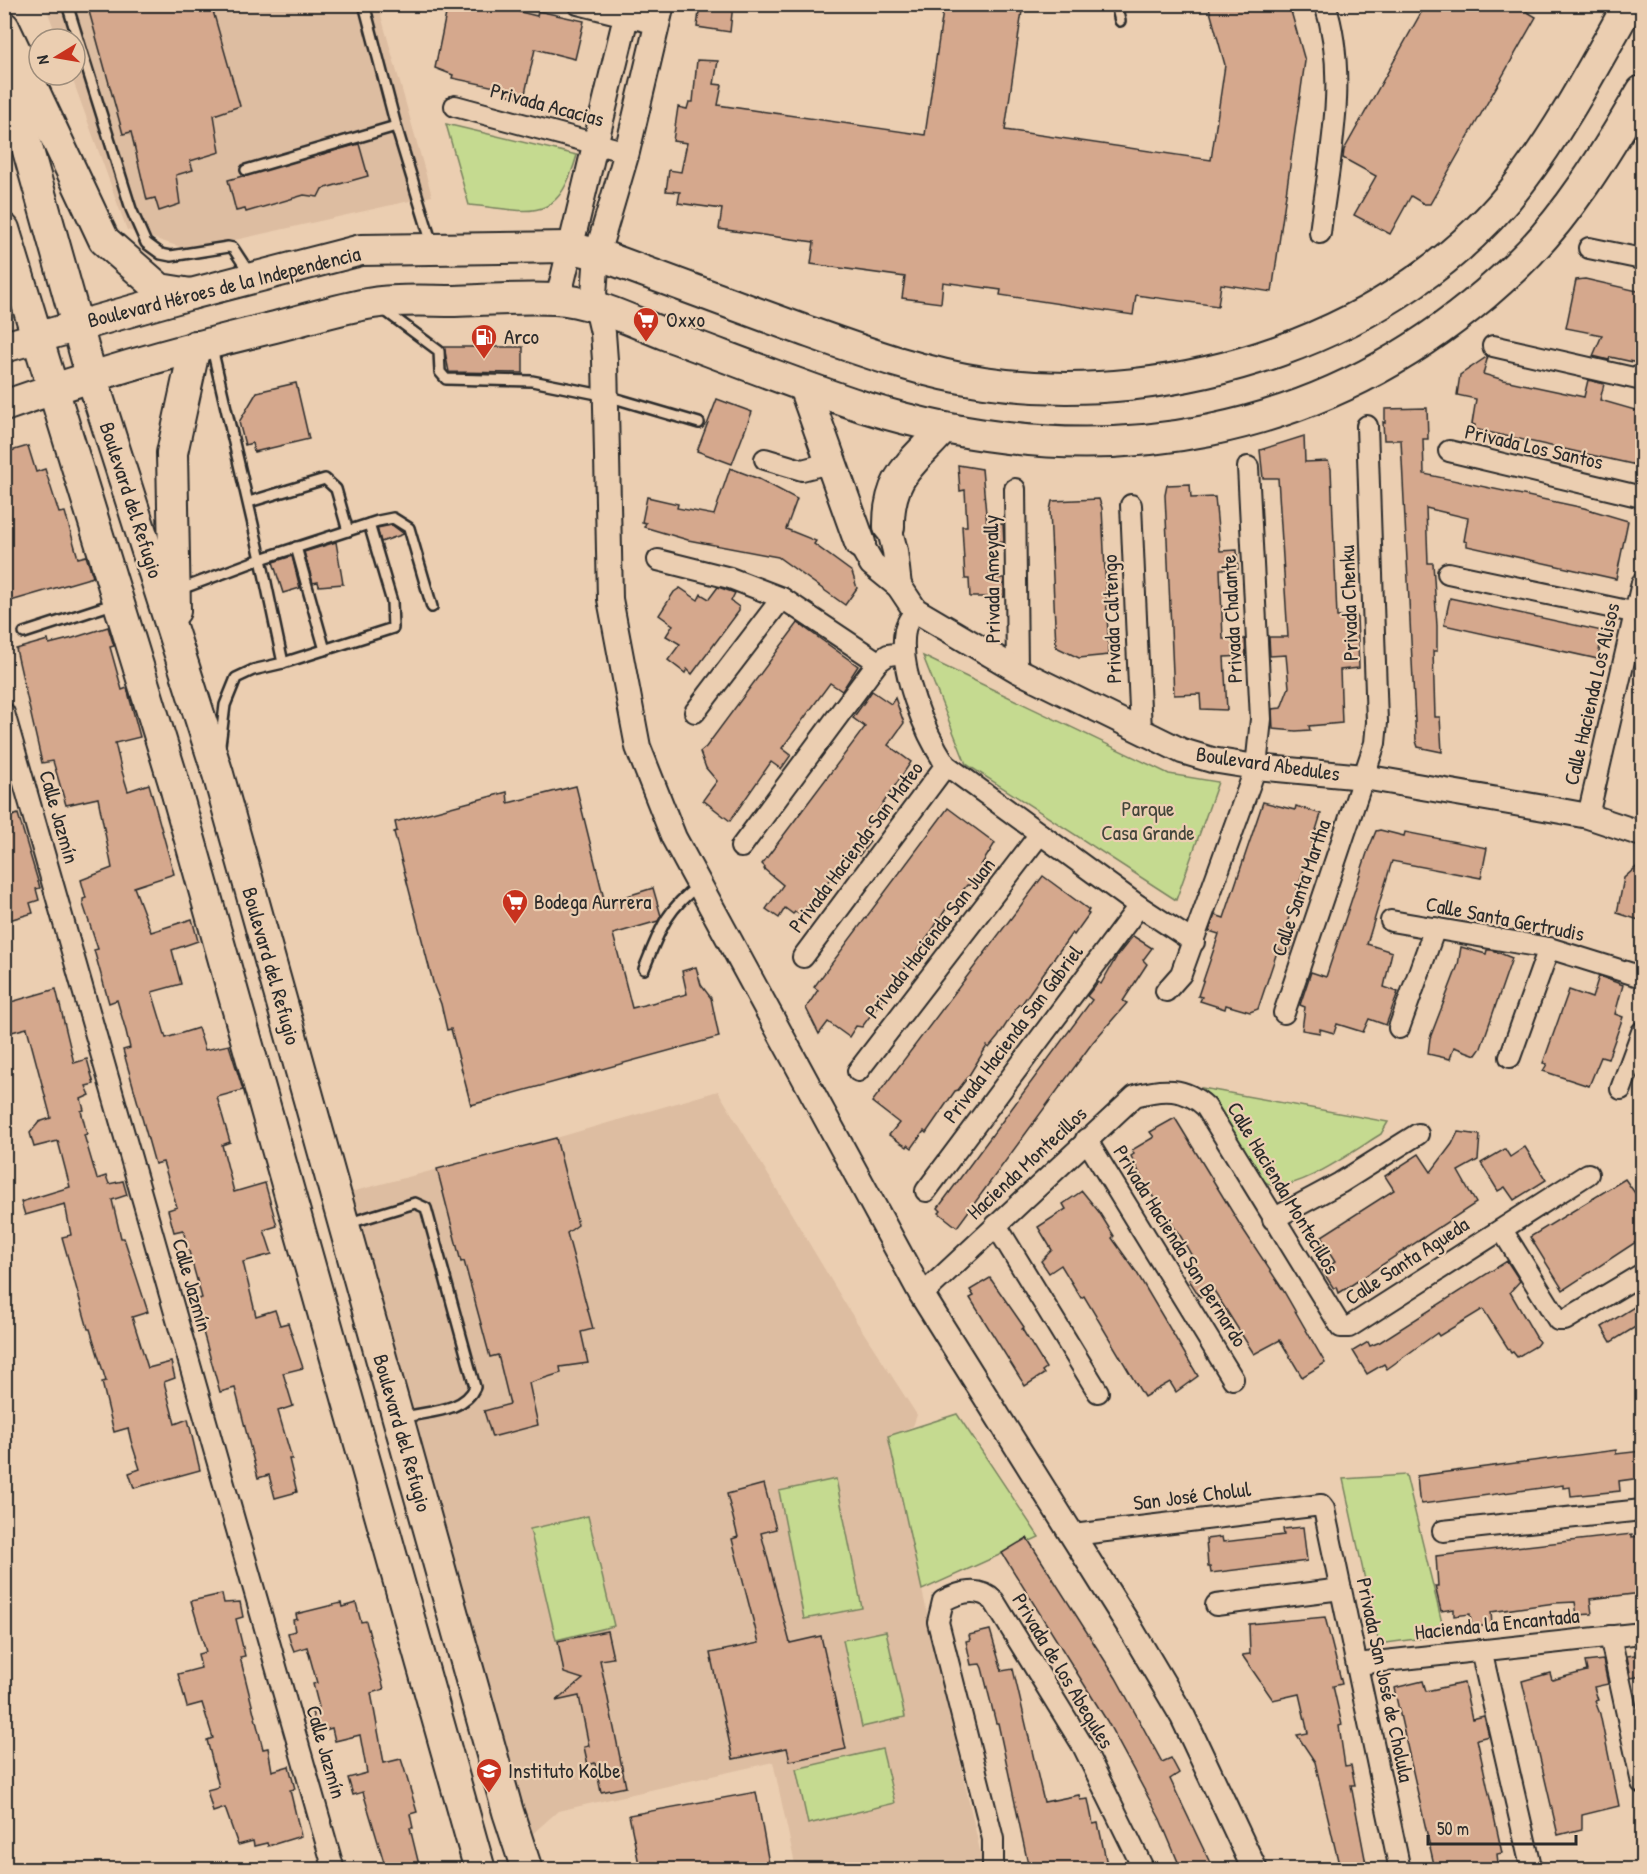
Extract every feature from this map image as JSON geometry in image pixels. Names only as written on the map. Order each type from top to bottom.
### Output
[{"type":"main road","name":"Boulevard Héroes de la Independencia","points":[[4,347],[191,294],[361,250],[583,251],[851,347],[915,367],[984,382],[1054,388],[1122,387],[1195,376],[1274,354],[1345,322],[1410,284],[1467,240],[1520,183],[1556,129],[1629,4]]},
{"type":"main road","points":[[4,27],[104,240],[160,289],[191,294]]},
{"type":"main road","name":"Boulevard del Refugio","points":[[4,65],[91,375],[169,594],[175,638],[218,774],[508,1812],[527,1869]]},
{"type":"main road","points":[[4,406],[91,375],[203,344],[374,303],[558,299],[596,307],[804,387],[869,408],[944,428],[1042,441],[1094,443],[1178,437],[1284,412],[1352,383],[1425,341],[1516,266],[1551,226],[1603,158],[1642,91]]},
{"type":"main road","name":"Boulevard del Refugio","points":[[4,229],[174,783],[480,1869]]},
{"type":"main road","points":[[169,594],[172,453],[203,344]]},
{"type":"main road","points":[[804,387],[833,462],[860,543]]},
{"type":"main road","points":[[889,527],[889,502],[896,481],[944,428]]},
{"type":"street","points":[[558,299],[583,251],[627,152],[660,14],[578,4]]},
{"type":"street","points":[[1320,233],[1338,86],[1330,21],[1325,4]]},
{"type":"street","points":[[628,10],[597,143],[583,251],[603,333],[607,396],[610,599],[638,747],[674,838],[922,1295],[1073,1535],[1183,1717],[1255,1869]]},
{"type":"street","name":"Privada Acacias","points":[[455,106],[627,152]]},
{"type":"street","points":[[1589,248],[1642,259]]},
{"type":"street","points":[[1494,346],[1642,380]]},
{"type":"street","name":"Privada Chenku","points":[[1364,777],[1375,743],[1377,722],[1367,426]]},
{"type":"street","name":"Privada Los Santos","points":[[1449,452],[1642,497]]},
{"type":"street","points":[[765,459],[802,470],[833,462]]},
{"type":"street","name":"Privada Chalante","points":[[1166,991],[1181,974],[1194,942],[1256,767],[1262,719],[1248,467]]},
{"type":"street","name":"Privada Ameyally","points":[[1015,489],[1017,670]]},
{"type":"street","name":"Privada Caltengo","points":[[1131,505],[1141,731]]},
{"type":"street","name":"Boulevard Abedules","points":[[889,527],[895,551],[899,586]]},
{"type":"street","name":"Boulevard Abedules","points":[[860,543],[872,564],[899,586],[915,610],[1017,670],[1182,751],[1212,760],[1256,767],[1364,777],[1588,816],[1642,834]]},
{"type":"street","points":[[658,560],[738,581],[782,598],[878,662]]},
{"type":"street","points":[[1448,573],[1637,613]]},
{"type":"street","name":"Calle Hacienda Los Alisos","points":[[1588,816],[1637,613],[1642,583]]},
{"type":"street","points":[[695,712],[782,598]]},
{"type":"street","points":[[915,610],[905,628],[903,653],[921,715],[934,746],[946,765],[1139,906],[1194,942]]},
{"type":"street","points":[[741,847],[878,662],[888,656],[903,653]]},
{"type":"street","name":"Calle Jazmín","points":[[4,713],[334,1869]]},
{"type":"street","name":"Privada Hacienda San Mateo","points":[[803,957],[946,765]]},
{"type":"street","name":"Calle Santa Martha","points":[[1284,1013],[1364,777]]},
{"type":"street","name":"Privada Hacienda San Juan","points":[[858,1071],[1040,834]]},
{"type":"street","name":"Privada Hacienda San Gabriel","points":[[926,1191],[1139,906]]},
{"type":"street","name":"Calle Santa Gertrudis","points":[[1391,921],[1550,948],[1642,977]]},
{"type":"street","points":[[1399,1028],[1435,928]]},
{"type":"street","points":[[1510,1057],[1550,948]]},
{"type":"street","points":[[1621,1089],[1642,1032]]},
{"type":"street","name":"Hacienda Montecillos","points":[[922,1295],[1086,1139],[1135,1096],[1156,1090],[1175,1091]]},
{"type":"street","name":"Calle Hacienda Montecillos","points":[[1175,1091],[1193,1095],[1206,1107],[1338,1324]]},
{"type":"street","points":[[1273,1219],[1340,1183],[1418,1134]]},
{"type":"street","name":"Privada Hacienda San Bernardo","points":[[1086,1139],[1233,1379]]},
{"type":"street","name":"Calle Santa Agueda","points":[[1338,1324],[1341,1327],[1349,1327],[1588,1174]]},
{"type":"street","points":[[996,1225],[1098,1392]]},
{"type":"street","name":"Calle Santa Agueda","points":[[1502,1230],[1558,1320],[1565,1320],[1642,1274]]},
{"type":"street","name":"San José Cholul","points":[[1073,1535],[1317,1504]]},
{"type":"street","name":"Privada San José de Cholula","points":[[1317,1504],[1324,1509],[1400,1869]]},
{"type":"street","points":[[1443,1531],[1642,1510]]},
{"type":"street","points":[[1216,1605],[1341,1589]]},
{"type":"street","name":"Privada de los Abequles","points":[[993,1869],[993,1839],[938,1622],[943,1601],[960,1592],[987,1595],[994,1601],[1083,1746],[1144,1869]]},
{"type":"street","name":"Hacienda la Encantada","points":[[1357,1664],[1642,1633]]},
{"type":"street","points":[[1610,1636],[1642,1777]]},
{"type":"street","points":[[1481,1650],[1531,1867]]},
{"type":"lane","points":[[67,4],[131,209],[146,243],[161,254],[171,256],[233,248],[253,278]]},
{"type":"lane","points":[[364,4],[396,126],[433,249]]},
{"type":"lane","points":[[1116,4],[1120,21]]},
{"type":"lane","points":[[246,170],[396,126]]},
{"type":"lane","points":[[374,303],[434,345],[439,351],[440,372],[446,379],[532,381],[607,396],[699,423]]},
{"type":"lane","points":[[203,344],[249,502],[283,663]]},
{"type":"lane","points":[[249,502],[325,479],[336,489],[348,531]]},
{"type":"lane","points":[[169,594],[296,547],[393,518],[409,528],[432,607]]},
{"type":"lane","points":[[218,774],[225,705],[236,678],[393,628],[392,602],[369,524]]},
{"type":"lane","points":[[296,547],[325,650]]},
{"type":"lane","points":[[24,633],[118,602]]},
{"type":"lane","points":[[644,969],[663,921],[677,902],[700,884]]},
{"type":"lane","points":[[344,1225],[415,1203],[426,1208],[475,1388],[470,1399],[461,1404],[398,1418]]},
{"type":"shaded area","points":[[45,5],[378,5],[432,196],[190,250],[127,230],[75,87],[87,87],[87,27],[53,27]]},
{"type":"shaded area","name":"Instituto Kolbe","points":[[718,1091],[849,1310],[917,1415],[913,1426],[888,1437],[984,1869],[796,1869],[773,1762],[558,1811],[531,1835],[351,1192],[556,1138]]},
{"type":"green space","points":[[446,124],[577,155],[561,194],[551,204],[526,211],[469,205]]},
{"type":"green space","name":"Parque Casa Grande","points":[[923,656],[1169,774],[1218,782],[1176,900],[966,764]]},
{"type":"green space","points":[[1202,1088],[1388,1122],[1381,1134],[1324,1169],[1291,1184],[1278,1186],[1267,1183],[1250,1166]]},
{"type":"green space","points":[[957,1414],[1039,1537],[922,1590],[888,1436]]},
{"type":"green space","points":[[1406,1475],[1445,1635],[1379,1644],[1343,1479]]},
{"type":"green space","points":[[836,1479],[862,1608],[804,1619],[779,1491]]},
{"type":"green space","points":[[588,1516],[614,1626],[556,1640],[530,1529]]},
{"type":"green space","points":[[886,1631],[905,1717],[862,1727],[843,1640]]},
{"type":"green space","points":[[882,1749],[895,1803],[808,1824],[796,1769]]},
{"type":"building","points":[[87,4],[211,4],[240,106],[214,115],[220,152],[190,161],[193,170],[176,175],[180,204],[159,211],[155,198],[147,200],[131,132],[123,134]]},
{"type":"building","points":[[448,4],[488,4],[537,16],[538,11],[584,21],[575,59],[535,49],[524,98],[504,94],[505,89],[452,78],[453,75],[435,68]]},
{"type":"building","points":[[700,4],[733,4],[730,32],[697,27]]},
{"type":"building","points":[[944,4],[1023,4],[1005,130],[1211,160],[1225,65],[1208,4],[1289,4],[1305,61],[1272,292],[1221,284],[1218,306],[1136,295],[1133,315],[1000,295],[1001,290],[943,282],[941,303],[902,298],[905,277],[811,264],[814,242],[719,229],[722,209],[678,203],[680,192],[666,191],[669,170],[681,172],[687,143],[673,141],[678,107],[687,109],[689,102],[693,102],[697,60],[718,61],[714,84],[722,85],[718,105],[925,135]]},
{"type":"building","points":[[1426,4],[1514,4],[1536,17],[1430,204],[1424,204],[1411,196],[1390,234],[1354,215],[1376,176],[1343,158],[1344,150]]},
{"type":"building","points":[[359,144],[368,176],[322,189],[318,197],[304,195],[246,212],[245,209],[236,211],[228,180]]},
{"type":"building","points":[[1585,279],[1642,292],[1642,364],[1593,356],[1602,335],[1566,328],[1576,280]]},
{"type":"building","name":"Arco","points":[[444,347],[523,347],[523,373],[449,372]]},
{"type":"building","points":[[1488,356],[1483,374],[1504,380],[1584,397],[1588,380],[1604,384],[1600,400],[1642,412],[1641,466],[1474,429],[1475,425],[1472,424],[1476,399],[1457,395],[1460,375]]},
{"type":"building","points":[[296,383],[309,439],[254,452],[252,443],[245,445],[239,422],[257,392]]},
{"type":"building","points":[[717,399],[752,412],[732,464],[697,451]]},
{"type":"building","points":[[1427,408],[1428,439],[1423,439],[1424,474],[1584,508],[1628,521],[1616,579],[1467,546],[1467,542],[1464,541],[1468,518],[1426,508],[1428,563],[1433,563],[1437,626],[1437,651],[1433,651],[1435,717],[1440,717],[1442,752],[1418,747],[1416,741],[1401,440],[1384,440],[1383,422],[1385,423],[1385,409]]},
{"type":"building","points":[[1304,436],[1305,462],[1328,461],[1331,469],[1337,617],[1357,616],[1359,668],[1340,670],[1342,723],[1309,726],[1310,730],[1296,731],[1273,729],[1272,709],[1281,708],[1289,687],[1286,655],[1270,656],[1269,637],[1288,637],[1278,478],[1263,478],[1260,450]]},
{"type":"building","points":[[28,446],[36,472],[45,469],[59,513],[65,512],[78,558],[86,556],[93,577],[4,603],[4,453]]},
{"type":"building","points":[[958,465],[982,469],[987,525],[1003,524],[1004,542],[988,543],[990,578],[1004,578],[1004,597],[970,597],[969,579],[965,579],[962,526],[967,526],[965,490],[960,491]]},
{"type":"building","points":[[730,468],[759,479],[797,499],[786,529],[816,541],[814,544],[852,572],[857,588],[845,605],[778,557],[688,540],[644,527],[646,523],[642,522],[647,497],[678,504],[677,508],[714,515]]},
{"type":"building","points":[[1190,484],[1191,498],[1215,497],[1220,551],[1237,550],[1238,569],[1220,569],[1223,639],[1245,639],[1246,656],[1224,657],[1227,710],[1201,709],[1200,694],[1174,695],[1165,495],[1167,485]]},
{"type":"building","points":[[1099,499],[1102,508],[1109,655],[1079,658],[1056,647],[1050,510],[1052,501]]},
{"type":"building","points":[[392,525],[404,534],[381,542],[377,528]]},
{"type":"building","points":[[336,542],[343,584],[319,586],[318,582],[313,583],[304,552]]},
{"type":"building","points":[[292,556],[300,588],[283,593],[273,562]]},
{"type":"building","points":[[718,587],[735,593],[731,601],[739,607],[739,611],[692,674],[687,669],[685,673],[668,660],[680,644],[666,636],[673,625],[659,615],[674,592],[680,588],[698,600],[701,594],[709,599]]},
{"type":"building","points":[[1450,598],[1602,631],[1598,659],[1444,625]]},
{"type":"building","points":[[798,623],[858,666],[842,691],[830,683],[782,748],[791,755],[781,769],[771,762],[730,821],[703,800],[717,781],[706,768],[700,752]]},
{"type":"building","points":[[108,627],[114,646],[110,647],[122,690],[127,688],[140,737],[115,743],[121,768],[128,791],[149,784],[174,874],[134,887],[151,932],[192,919],[198,941],[172,950],[181,984],[152,992],[166,1038],[198,1028],[205,1050],[229,1045],[243,1090],[217,1097],[230,1142],[222,1145],[234,1192],[265,1183],[277,1226],[264,1230],[272,1254],[243,1262],[256,1316],[275,1310],[280,1325],[288,1323],[303,1368],[283,1373],[293,1406],[278,1411],[292,1459],[289,1459],[297,1492],[275,1498],[269,1475],[258,1478],[235,1388],[220,1392],[194,1300],[202,1298],[183,1230],[174,1232],[168,1210],[177,1207],[163,1162],[155,1164],[123,1050],[130,1048],[126,1031],[117,1000],[109,1003],[94,950],[98,949],[83,904],[83,899],[86,898],[81,880],[112,868],[98,798],[66,805],[53,761],[42,763],[16,649],[48,640],[49,644]]},
{"type":"building","points":[[872,691],[891,704],[895,698],[904,723],[888,745],[911,762],[861,836],[870,842],[859,856],[850,849],[810,908],[807,906],[801,915],[795,912],[793,914],[785,908],[779,918],[766,909],[783,885],[764,869],[762,864],[865,727],[853,718]]},
{"type":"building","points":[[576,786],[605,903],[653,888],[661,916],[658,921],[613,934],[632,1008],[687,994],[682,971],[696,967],[701,985],[711,998],[719,1037],[471,1105],[451,1029],[447,1030],[434,986],[394,832],[397,831],[395,822],[507,792],[508,803]]},
{"type":"building","points":[[1263,802],[1295,810],[1296,806],[1321,814],[1284,933],[1295,937],[1289,954],[1278,949],[1258,1009],[1250,1012],[1226,1005],[1225,1009],[1200,1001],[1202,997],[1198,996],[1219,934],[1209,931],[1215,915],[1224,918]]},
{"type":"building","points":[[948,808],[995,843],[980,867],[980,886],[967,885],[948,910],[946,909],[862,1027],[856,1026],[849,1037],[828,1022],[819,1034],[806,1008],[818,990],[814,987]]},
{"type":"building","points":[[18,814],[40,888],[36,889],[39,900],[30,903],[33,913],[9,920],[4,905],[4,819]]},
{"type":"building","points":[[1376,831],[1404,836],[1405,832],[1487,848],[1481,878],[1392,861],[1367,944],[1392,952],[1384,987],[1398,992],[1386,1025],[1369,1019],[1363,1032],[1337,1024],[1334,1033],[1320,1029],[1320,1033],[1302,1030],[1305,1007],[1300,1005],[1311,972],[1326,977],[1367,853]]},
{"type":"building","points":[[1642,862],[1642,921],[1617,913],[1624,878]]},
{"type":"building","points":[[1043,876],[1089,910],[1087,913],[1089,914],[1074,935],[1072,933],[1021,1005],[1019,1004],[998,1037],[989,1048],[987,1046],[968,1077],[955,1091],[926,1133],[924,1131],[912,1148],[908,1145],[907,1147],[889,1135],[899,1123],[872,1102]]},
{"type":"building","points":[[1133,936],[1152,948],[1143,960],[1147,964],[1123,1001],[1127,1003],[1093,1042],[957,1227],[939,1213],[941,1211],[938,1208],[1092,1000],[1087,996],[1098,982],[1101,984],[1117,956]]},
{"type":"building","points":[[1461,947],[1486,954],[1487,950],[1492,950],[1512,958],[1481,1048],[1476,1055],[1454,1047],[1450,1059],[1428,1054],[1430,1038],[1458,965]]},
{"type":"building","points":[[1599,976],[1623,985],[1615,1014],[1623,1017],[1608,1059],[1601,1057],[1589,1086],[1543,1071],[1547,1064],[1543,1063],[1569,990],[1592,998]]},
{"type":"building","points":[[56,989],[74,1063],[87,1059],[94,1084],[86,1086],[90,1095],[81,1099],[84,1110],[81,1111],[87,1134],[84,1135],[97,1179],[106,1176],[109,1184],[123,1181],[127,1195],[112,1200],[121,1238],[124,1238],[148,1312],[132,1317],[148,1368],[171,1362],[175,1378],[164,1382],[175,1424],[188,1419],[200,1470],[134,1488],[129,1473],[140,1469],[128,1428],[114,1432],[102,1382],[106,1381],[90,1329],[88,1329],[62,1237],[71,1235],[65,1204],[25,1215],[21,1202],[70,1187],[58,1141],[34,1147],[30,1133],[39,1122],[51,1118],[27,1028],[4,1034],[4,1004]]},
{"type":"building","points":[[1175,1118],[1283,1290],[1325,1363],[1302,1377],[1280,1340],[1254,1354],[1213,1289],[1200,1297],[1189,1280],[1201,1272],[1181,1237],[1147,1188],[1131,1156],[1134,1154],[1132,1150],[1154,1137],[1150,1132]]},
{"type":"building","points":[[1458,1132],[1480,1135],[1478,1160],[1458,1171],[1476,1203],[1339,1293],[1337,1287],[1334,1289],[1322,1270],[1335,1262],[1321,1240],[1324,1239],[1322,1236],[1394,1190],[1385,1176],[1419,1154],[1431,1172]]},
{"type":"building","points":[[556,1138],[578,1225],[567,1233],[593,1329],[581,1332],[588,1363],[560,1367],[561,1373],[529,1383],[538,1425],[492,1437],[484,1411],[510,1404],[498,1355],[490,1357],[464,1261],[461,1262],[437,1169]]},
{"type":"building","points":[[1525,1147],[1546,1180],[1514,1200],[1505,1187],[1498,1191],[1481,1163],[1505,1149],[1510,1157]]},
{"type":"building","points":[[1625,1179],[1642,1203],[1642,1238],[1563,1290],[1530,1237]]},
{"type":"building","points":[[1082,1191],[1099,1212],[1114,1236],[1112,1238],[1137,1273],[1198,1376],[1176,1392],[1170,1382],[1144,1397],[1084,1296],[1081,1298],[1061,1265],[1049,1273],[1041,1261],[1052,1250],[1038,1227],[1066,1209],[1063,1204]]},
{"type":"building","points":[[1507,1261],[1520,1281],[1510,1292],[1539,1342],[1536,1346],[1517,1357],[1513,1352],[1511,1353],[1483,1309],[1439,1336],[1437,1333],[1387,1369],[1384,1364],[1367,1374],[1353,1351],[1368,1342],[1370,1346],[1380,1342]]},
{"type":"building","points":[[990,1278],[1024,1327],[1022,1329],[1046,1368],[1042,1371],[1044,1374],[1025,1386],[970,1298],[974,1296],[970,1290]]},
{"type":"building","points":[[1642,1302],[1642,1323],[1611,1342],[1602,1327]]},
{"type":"building","points":[[1616,1450],[1616,1454],[1642,1451],[1640,1478],[1619,1481],[1620,1491],[1571,1496],[1570,1487],[1563,1488],[1563,1485],[1422,1504],[1419,1498],[1417,1476]]},
{"type":"building","points":[[764,1484],[776,1529],[761,1533],[790,1643],[821,1636],[846,1749],[790,1761],[787,1748],[733,1759],[710,1653],[759,1643],[732,1539],[738,1537],[727,1494]]},
{"type":"building","points":[[1303,1527],[1307,1561],[1211,1573],[1208,1567],[1206,1539],[1222,1537],[1223,1542],[1284,1535],[1283,1529]]},
{"type":"building","points":[[1632,1534],[1632,1537],[1642,1536],[1642,1593],[1590,1599],[1592,1614],[1577,1615],[1575,1602],[1555,1603],[1491,1612],[1492,1625],[1472,1627],[1470,1614],[1454,1616],[1454,1609],[1441,1611],[1435,1586],[1438,1586],[1436,1556]]},
{"type":"building","points":[[1027,1538],[1116,1678],[1162,1762],[1171,1758],[1179,1773],[1170,1779],[1213,1869],[1181,1869],[1160,1819],[1107,1721],[1002,1553]]},
{"type":"building","points":[[222,1594],[224,1603],[240,1602],[243,1617],[236,1619],[245,1656],[240,1657],[263,1749],[268,1748],[272,1771],[289,1766],[295,1789],[290,1790],[301,1836],[268,1846],[267,1843],[254,1846],[253,1841],[238,1845],[225,1808],[213,1812],[207,1790],[219,1787],[207,1740],[213,1738],[202,1703],[187,1707],[178,1674],[201,1668],[198,1654],[206,1652],[191,1601]]},
{"type":"building","points":[[341,1603],[342,1607],[356,1603],[361,1622],[366,1621],[384,1689],[371,1693],[384,1763],[401,1759],[417,1812],[410,1814],[413,1828],[410,1828],[420,1869],[386,1869],[363,1792],[353,1795],[348,1778],[367,1773],[360,1735],[335,1741],[332,1728],[318,1732],[311,1709],[319,1707],[313,1684],[317,1683],[307,1647],[294,1651],[290,1641],[288,1633],[295,1631],[293,1620],[297,1619],[296,1614]]},
{"type":"building","points":[[1325,1617],[1342,1684],[1333,1686],[1342,1725],[1339,1726],[1345,1766],[1351,1765],[1355,1785],[1351,1785],[1367,1869],[1340,1869],[1315,1762],[1297,1735],[1308,1733],[1299,1694],[1273,1700],[1242,1655],[1250,1654],[1249,1624]]},
{"type":"building","points":[[990,1630],[1002,1671],[1013,1669],[1044,1802],[1079,1795],[1080,1800],[1088,1799],[1093,1824],[1098,1823],[1108,1869],[1029,1869],[998,1723],[996,1723],[982,1668],[980,1664],[971,1665],[966,1641],[970,1640],[969,1635]]},
{"type":"building","points":[[607,1631],[613,1658],[600,1660],[626,1787],[601,1792],[595,1763],[588,1765],[584,1747],[589,1746],[579,1696],[556,1701],[583,1679],[564,1673],[558,1641]]},
{"type":"building","points":[[1642,1654],[1642,1676],[1631,1678],[1627,1656]]},
{"type":"building","points":[[1603,1660],[1608,1684],[1594,1687],[1598,1700],[1595,1701],[1600,1714],[1619,1806],[1582,1815],[1582,1829],[1558,1835],[1522,1681],[1550,1673],[1552,1680],[1587,1671],[1585,1662]]},
{"type":"building","points":[[1423,1681],[1426,1691],[1464,1683],[1472,1719],[1484,1716],[1489,1736],[1477,1739],[1502,1853],[1497,1854],[1498,1863],[1466,1869],[1435,1869],[1394,1688]]},
{"type":"building","points":[[756,1792],[770,1869],[640,1869],[629,1815]]},
{"type":"place","name":"Oxxo","points":[[646,343]]},
{"type":"place","name":"Arco","points":[[484,360]]},
{"type":"place","name":"Bodega Aurrera","points":[[515,925]]},
{"type":"place","name":"Instituto Kolbe","points":[[489,1794]]}]
